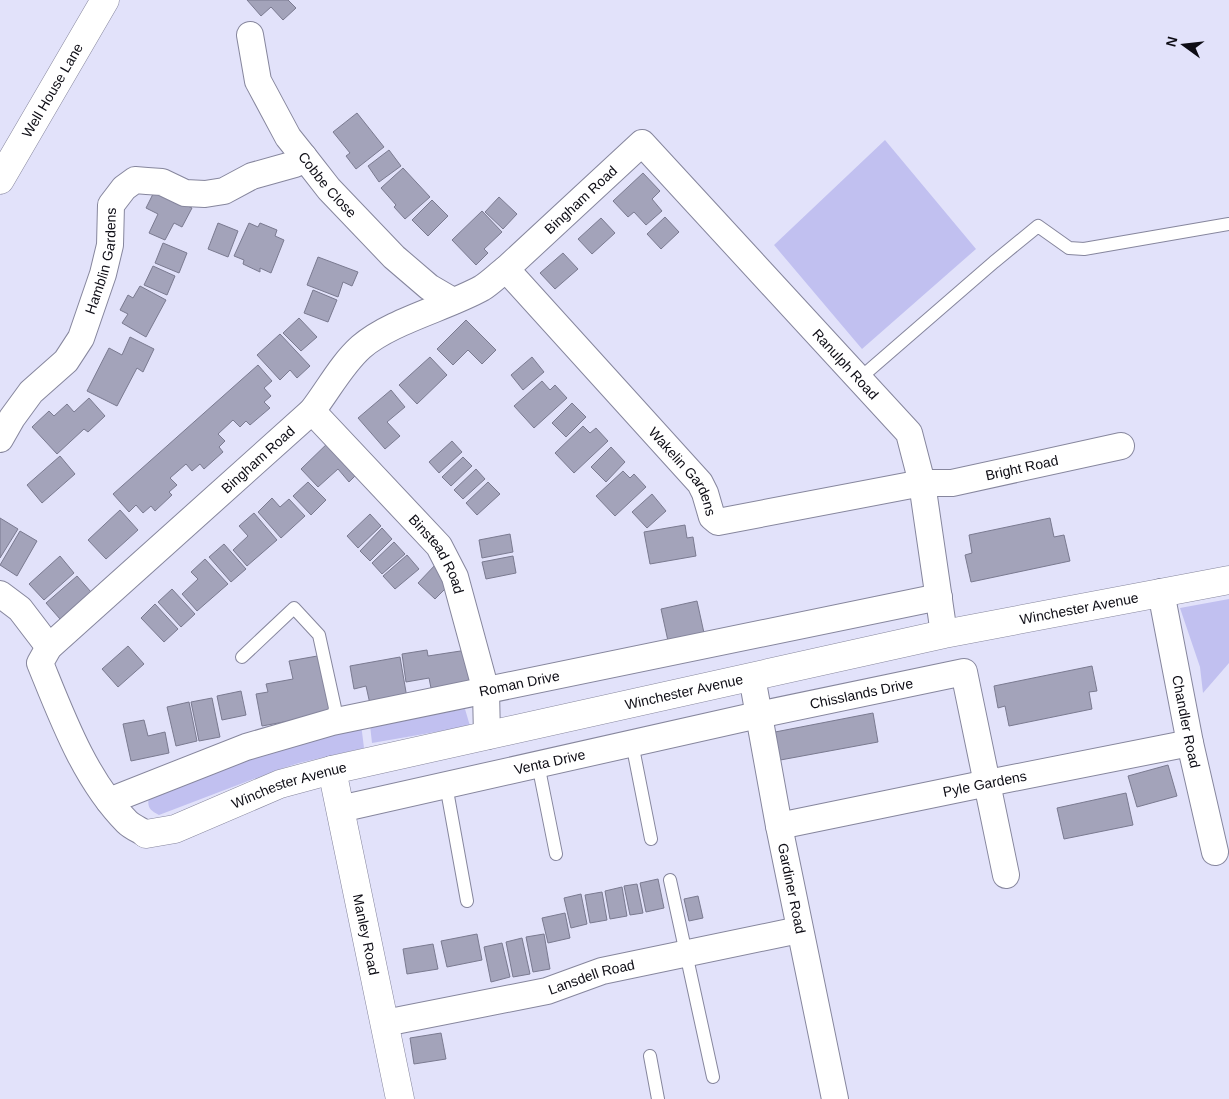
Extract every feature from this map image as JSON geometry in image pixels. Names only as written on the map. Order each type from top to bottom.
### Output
[{"type":"street","name":"Well House Lane","points":[[0,180],[105,0]]},
{"type":"street","name":"Cobbe Close","points":[[250,35],[258,80],[288,137],[328,189],[394,258],[429,287],[453,301]]},
{"type":"street","name":"Bingham Road","points":[[49,647],[312,411],[340,370],[362,346],[390,329],[483,287],[506,269],[642,143]]},
{"type":"street","name":"Ranulph Road","points":[[642,143],[909,433],[922,483],[944,634]]},
{"type":"street","name":"Hamblin Gardens","points":[[0,439],[12,418],[31,392],[66,361],[81,338],[103,274],[110,244],[111,206],[124,188],[135,180],[162,182],[185,193],[205,194],[224,191],[252,176],[295,164],[304,157]]},
{"type":"street","name":"Wakelin Gardens","points":[[506,269],[700,483],[712,518],[718,522],[922,483]]},
{"type":"street","name":"Binstead Road","points":[[312,411],[439,546],[456,577],[486,691],[487,736]]},
{"type":"street","name":"Bright Road","points":[[922,483],[952,483],[1122,446]]},
{"type":"street","name":"Winchester Avenue","points":[[146,834],[175,829],[280,784],[332,770],[944,634],[1229,580]]},
{"type":"street","name":"Chandler Road","points":[[1161,592],[1190,743],[1215,852]]},
{"type":"street","points":[[0,594],[20,609],[49,647],[40,663],[60,713],[84,762],[109,801],[128,823],[146,834]]},
{"type":"street","name":"Roman Drive","points":[[109,801],[246,747],[332,722],[939,597]]},
{"type":"street","name":"Chisslands Drive","points":[[758,715],[964,672],[988,783]]},
{"type":"street","name":"Gardiner Road","points":[[752,677],[799,930],[835,1099]]},
{"type":"street","name":"Venta Drive","points":[[340,809],[758,715]]},
{"type":"street","name":"Pyle Gardens","points":[[779,826],[1190,743]]},
{"type":"street","name":"Manley Road","points":[[332,770],[400,1099]]},
{"type":"street","points":[[988,783],[1006,875]]},
{"type":"street","name":"Lansdell Road","points":[[385,1023],[547,991],[602,971],[799,930]]},
{"type":"lane","points":[[859,379],[1038,226],[1069,248],[1084,249],[1229,224]]},
{"type":"lane","points":[[242,658],[294,608],[319,635],[336,708],[332,722]]},
{"type":"lane","points":[[632,743],[651,839]]},
{"type":"lane","points":[[538,764],[556,854]]},
{"type":"lane","points":[[446,785],[467,901]]},
{"type":"lane","points":[[670,880],[713,1077]]},
{"type":"lane","points":[[650,1056],[658,1099]]},
{"type":"shaded area","points":[[885,140],[976,249],[862,349],[774,245]]},
{"type":"shaded area","points":[[1229,599],[1229,663],[1203,693],[1200,667],[1180,608]]},
{"type":"shaded area","points":[[465,709],[470,726],[372,743],[370,725]]},
{"type":"shaded area","points":[[361,724],[364,748],[280,769],[159,815],[150,808],[148,803],[149,796],[259,752]]},
{"type":"building","points":[[247,0],[288,0],[296,8],[283,20],[271,7],[261,16]]},
{"type":"building","points":[[357,113],[384,147],[356,169],[346,156],[350,153],[333,132]]},
{"type":"building","points":[[389,150],[401,166],[379,182],[368,166]]},
{"type":"building","points":[[403,168],[430,197],[405,219],[381,188]]},
{"type":"building","points":[[643,173],[660,191],[652,199],[662,211],[646,225],[634,212],[628,217],[613,201]]},
{"type":"building","points":[[155,190],[192,208],[182,227],[174,223],[165,240],[149,233],[158,214],[146,208]]},
{"type":"building","points":[[499,197],[517,214],[503,229],[485,212]]},
{"type":"building","points":[[432,200],[448,216],[428,236],[412,220]]},
{"type":"building","points":[[482,211],[502,232],[484,249],[488,253],[476,265],[452,240]]},
{"type":"building","points":[[665,217],[679,232],[661,249],[647,234]]},
{"type":"building","points":[[601,218],[615,233],[592,254],[578,239]]},
{"type":"building","points":[[218,223],[238,231],[228,257],[208,249]]},
{"type":"building","points":[[249,223],[258,227],[260,223],[277,230],[275,236],[284,240],[271,273],[260,268],[260,272],[243,264],[244,260],[234,256]]},
{"type":"building","points":[[163,243],[187,253],[179,273],[155,263]]},
{"type":"building","points":[[563,253],[578,269],[555,289],[540,273]]},
{"type":"building","points":[[318,257],[358,272],[352,286],[343,282],[338,297],[307,285]]},
{"type":"building","points":[[153,266],[175,276],[167,295],[144,285]]},
{"type":"building","points":[[140,286],[166,300],[146,337],[122,323],[128,314],[120,310],[128,295],[133,298]]},
{"type":"building","points":[[313,290],[337,300],[328,322],[304,313]]},
{"type":"building","points":[[299,318],[317,337],[301,351],[283,333]]},
{"type":"building","points":[[466,320],[496,350],[482,364],[468,350],[453,365],[437,349]]},
{"type":"building","points":[[280,334],[310,366],[297,378],[290,370],[280,380],[257,355]]},
{"type":"building","points":[[130,337],[154,349],[143,372],[137,368],[117,406],[87,391],[109,348],[122,355]]},
{"type":"building","points":[[430,357],[447,375],[417,404],[399,385]]},
{"type":"building","points":[[532,357],[544,372],[523,390],[511,375]]},
{"type":"building","points":[[258,365],[272,381],[264,388],[271,396],[264,402],[270,408],[250,425],[246,421],[240,427],[233,420],[218,434],[225,441],[219,447],[223,452],[204,469],[200,464],[192,471],[186,464],[170,478],[177,485],[169,492],[172,495],[155,511],[151,506],[143,513],[136,505],[129,512],[113,494]]},
{"type":"building","points":[[542,381],[550,390],[555,385],[567,398],[534,428],[514,406]]},
{"type":"building","points":[[391,390],[405,407],[387,422],[400,436],[385,449],[358,418]]},
{"type":"building","points":[[89,398],[105,416],[88,432],[84,429],[57,454],[32,427],[49,411],[54,416],[67,404],[74,412]]},
{"type":"building","points":[[572,403],[586,417],[566,437],[552,423]]},
{"type":"building","points":[[583,426],[590,433],[596,428],[608,441],[574,473],[555,453]]},
{"type":"building","points":[[332,439],[361,470],[349,482],[338,469],[318,487],[301,469]]},
{"type":"building","points":[[452,441],[462,452],[439,473],[429,462]]},
{"type":"building","points":[[611,447],[625,462],[606,482],[591,467]]},
{"type":"building","points":[[60,456],[75,474],[42,503],[27,485]]},
{"type":"building","points":[[463,457],[472,466],[451,486],[442,477]]},
{"type":"building","points":[[476,469],[485,479],[463,499],[454,490]]},
{"type":"building","points":[[623,471],[630,478],[634,474],[646,487],[615,516],[596,496]]},
{"type":"building","points":[[308,482],[326,500],[311,515],[293,496]]},
{"type":"building","points":[[488,482],[500,494],[477,515],[466,503]]},
{"type":"building","points":[[652,494],[666,511],[647,528],[632,512]]},
{"type":"building","points":[[272,498],[280,507],[289,499],[305,516],[281,538],[258,512]]},
{"type":"building","points":[[120,510],[138,530],[106,559],[88,540]]},
{"type":"building","points":[[254,513],[277,540],[247,566],[233,550],[248,536],[239,526]]},
{"type":"building","points":[[370,514],[381,526],[358,548],[347,536]]},
{"type":"building","points":[[0,518],[18,529],[0,558]]},
{"type":"building","points":[[1050,518],[1054,537],[1064,535],[1070,561],[971,582],[965,555],[972,553],[969,535]]},
{"type":"building","points":[[685,525],[687,538],[693,537],[696,556],[650,564],[644,532]]},
{"type":"building","points":[[382,528],[392,539],[370,561],[360,551]]},
{"type":"building","points":[[20,531],[37,541],[17,576],[0,565]]},
{"type":"building","points":[[510,534],[513,552],[482,558],[479,540]]},
{"type":"building","points":[[394,542],[405,554],[382,574],[372,563]]},
{"type":"building","points":[[224,544],[246,569],[231,582],[209,557]]},
{"type":"building","points":[[407,555],[419,569],[395,589],[383,576]]},
{"type":"building","points":[[60,556],[74,573],[44,600],[29,584]]},
{"type":"building","points":[[513,556],[516,573],[486,579],[482,562]]},
{"type":"building","points":[[205,559],[228,584],[197,611],[182,594],[198,579],[191,572]]},
{"type":"building","points":[[437,563],[454,580],[435,599],[418,583]]},
{"type":"building","points":[[77,576],[91,592],[60,619],[46,603]]},
{"type":"building","points":[[172,589],[195,614],[181,627],[158,602]]},
{"type":"building","points":[[697,601],[704,633],[668,641],[661,609]]},
{"type":"building","points":[[155,604],[178,629],[164,642],[141,618]]},
{"type":"building","points":[[128,646],[144,664],[118,687],[102,669]]},
{"type":"building","points":[[427,650],[428,656],[467,650],[472,682],[431,688],[429,678],[406,682],[402,654]]},
{"type":"building","points":[[323,655],[333,713],[262,726],[256,694],[268,692],[266,684],[293,679],[289,661]]},
{"type":"building","points":[[400,657],[407,698],[370,704],[366,686],[354,689],[350,666]]},
{"type":"building","points":[[1092,666],[1097,691],[1089,692],[1092,709],[1009,726],[1005,706],[998,708],[994,686]]},
{"type":"building","points":[[241,691],[246,715],[222,720],[217,696]]},
{"type":"building","points":[[212,698],[220,737],[199,741],[191,702]]},
{"type":"building","points":[[189,702],[197,741],[176,746],[167,707]]},
{"type":"building","points":[[873,713],[878,742],[775,761],[770,733]]},
{"type":"building","points":[[144,720],[148,736],[165,732],[169,753],[131,761],[123,724]]},
{"type":"building","points":[[1168,765],[1177,796],[1137,807],[1128,776]]},
{"type":"building","points":[[1126,793],[1133,825],[1064,839],[1057,808]]},
{"type":"building","points":[[658,879],[664,908],[646,912],[640,883]]},
{"type":"building","points":[[637,884],[643,913],[630,915],[624,886]]},
{"type":"building","points":[[622,887],[627,916],[610,919],[605,891]]},
{"type":"building","points":[[602,892],[607,920],[590,923],[585,895]]},
{"type":"building","points":[[581,894],[587,924],[571,928],[564,898]]},
{"type":"building","points":[[698,896],[703,918],[689,921],[684,899]]},
{"type":"building","points":[[565,913],[570,938],[548,943],[542,918]]},
{"type":"building","points":[[477,934],[482,960],[447,967],[441,941]]},
{"type":"building","points":[[544,934],[550,969],[533,972],[526,937]]},
{"type":"building","points":[[522,938],[530,974],[513,977],[506,942]]},
{"type":"building","points":[[502,943],[510,977],[491,982],[484,947]]},
{"type":"building","points":[[433,944],[438,969],[407,974],[403,949]]},
{"type":"building","points":[[441,1033],[446,1059],[414,1064],[410,1038]]}]
